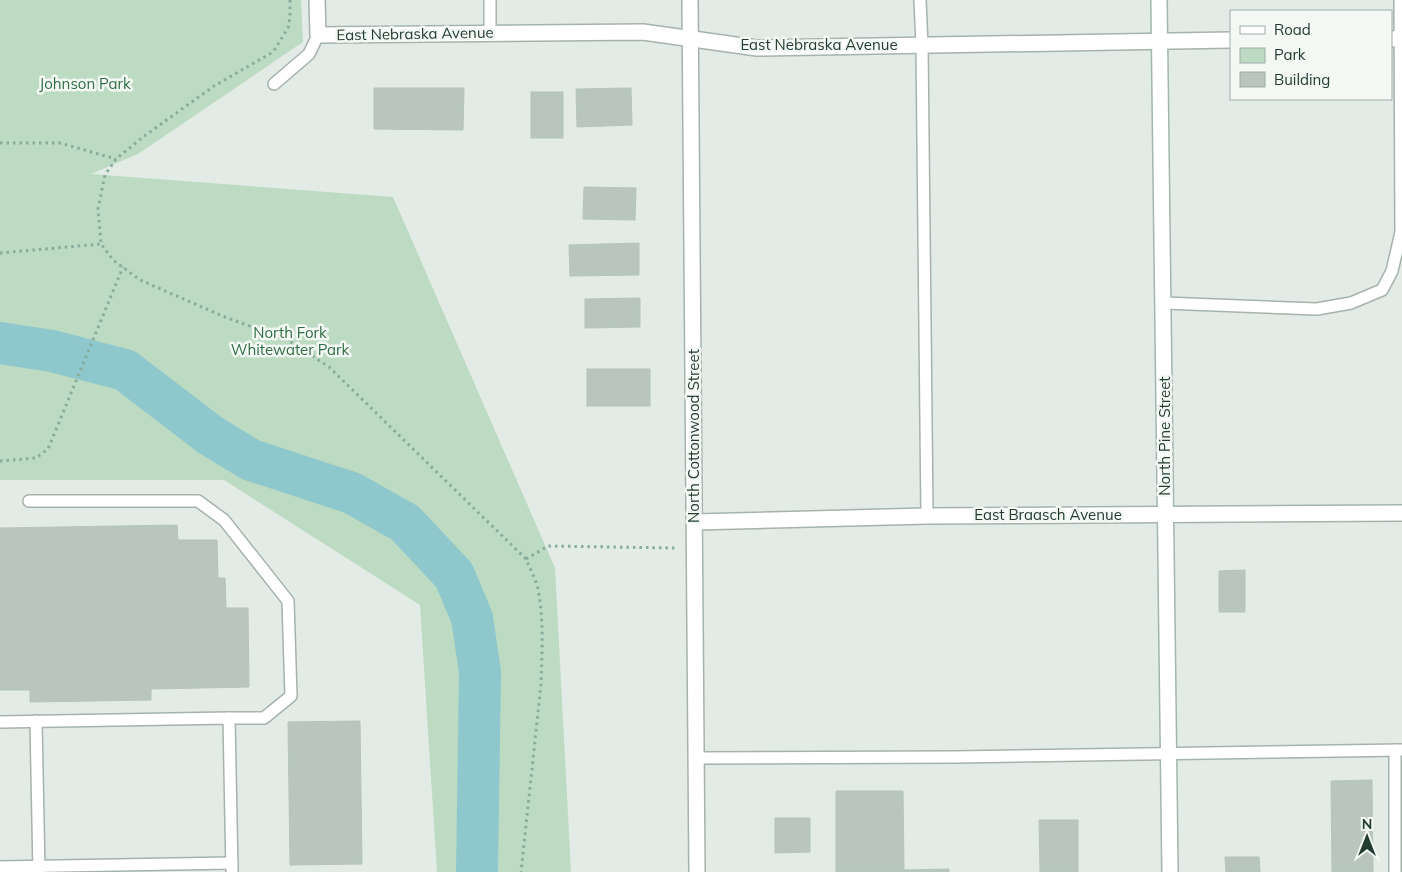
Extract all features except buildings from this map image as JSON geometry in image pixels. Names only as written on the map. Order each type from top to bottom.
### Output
[{"type":"street","points":[[317,0],[318,35]]},
{"type":"street","name":"North Cottonwood Street","points":[[690,0],[697,872]]},
{"type":"street","name":"North Pine Street","points":[[1159,0],[1170,872]]},
{"type":"street","name":"East Nebraska Avenue","points":[[318,35],[643,32],[757,48],[1230,40]]},
{"type":"street","name":"East Braasch Avenue","points":[[695,522],[928,516],[1402,513]]},
{"type":"lane","points":[[490,0],[490,33]]},
{"type":"lane","points":[[920,0],[928,516]]},
{"type":"lane","points":[[1164,304],[1317,309],[1351,303],[1382,290],[1392,271],[1401,232],[1398,38],[1400,0]]},
{"type":"lane","points":[[274,84],[309,54],[318,35]]},
{"type":"lane","points":[[0,722],[264,718],[292,696],[288,602],[224,520],[198,501],[29,500]]},
{"type":"lane","points":[[0,867],[38,869],[232,867],[229,718]]},
{"type":"lane","points":[[36,721],[38,869]]},
{"type":"lane","points":[[696,758],[956,757],[1398,750],[1395,872]]},
{"type":"path","points":[[290,0],[288,28],[273,52],[214,86],[150,131],[116,159],[105,175],[98,209],[101,244],[114,260],[140,280],[225,317],[288,340],[329,367],[526,559],[538,587],[542,618],[542,684],[521,872]]},
{"type":"path","points":[[0,143],[60,143],[116,159]]},
{"type":"path","points":[[0,253],[101,244]]},
{"type":"path","points":[[0,461],[36,458],[48,449],[123,267]]},
{"type":"path","points":[[526,559],[548,546],[694,548]]},
{"type":"green space","name":"North Fork Whitewater Park","points":[[0,0],[301,0],[303,42],[138,154],[91,174],[393,197],[555,568],[571,872],[437,872],[420,605],[224,480],[0,480]]},
{"type":"waterway","points":[[0,343],[52,351],[125,370],[210,435],[251,460],[352,493],[405,523],[454,575],[472,618],[480,672],[477,872]]},
{"type":"park label","name":"Johnson Park","points":[[85,84]]}]
